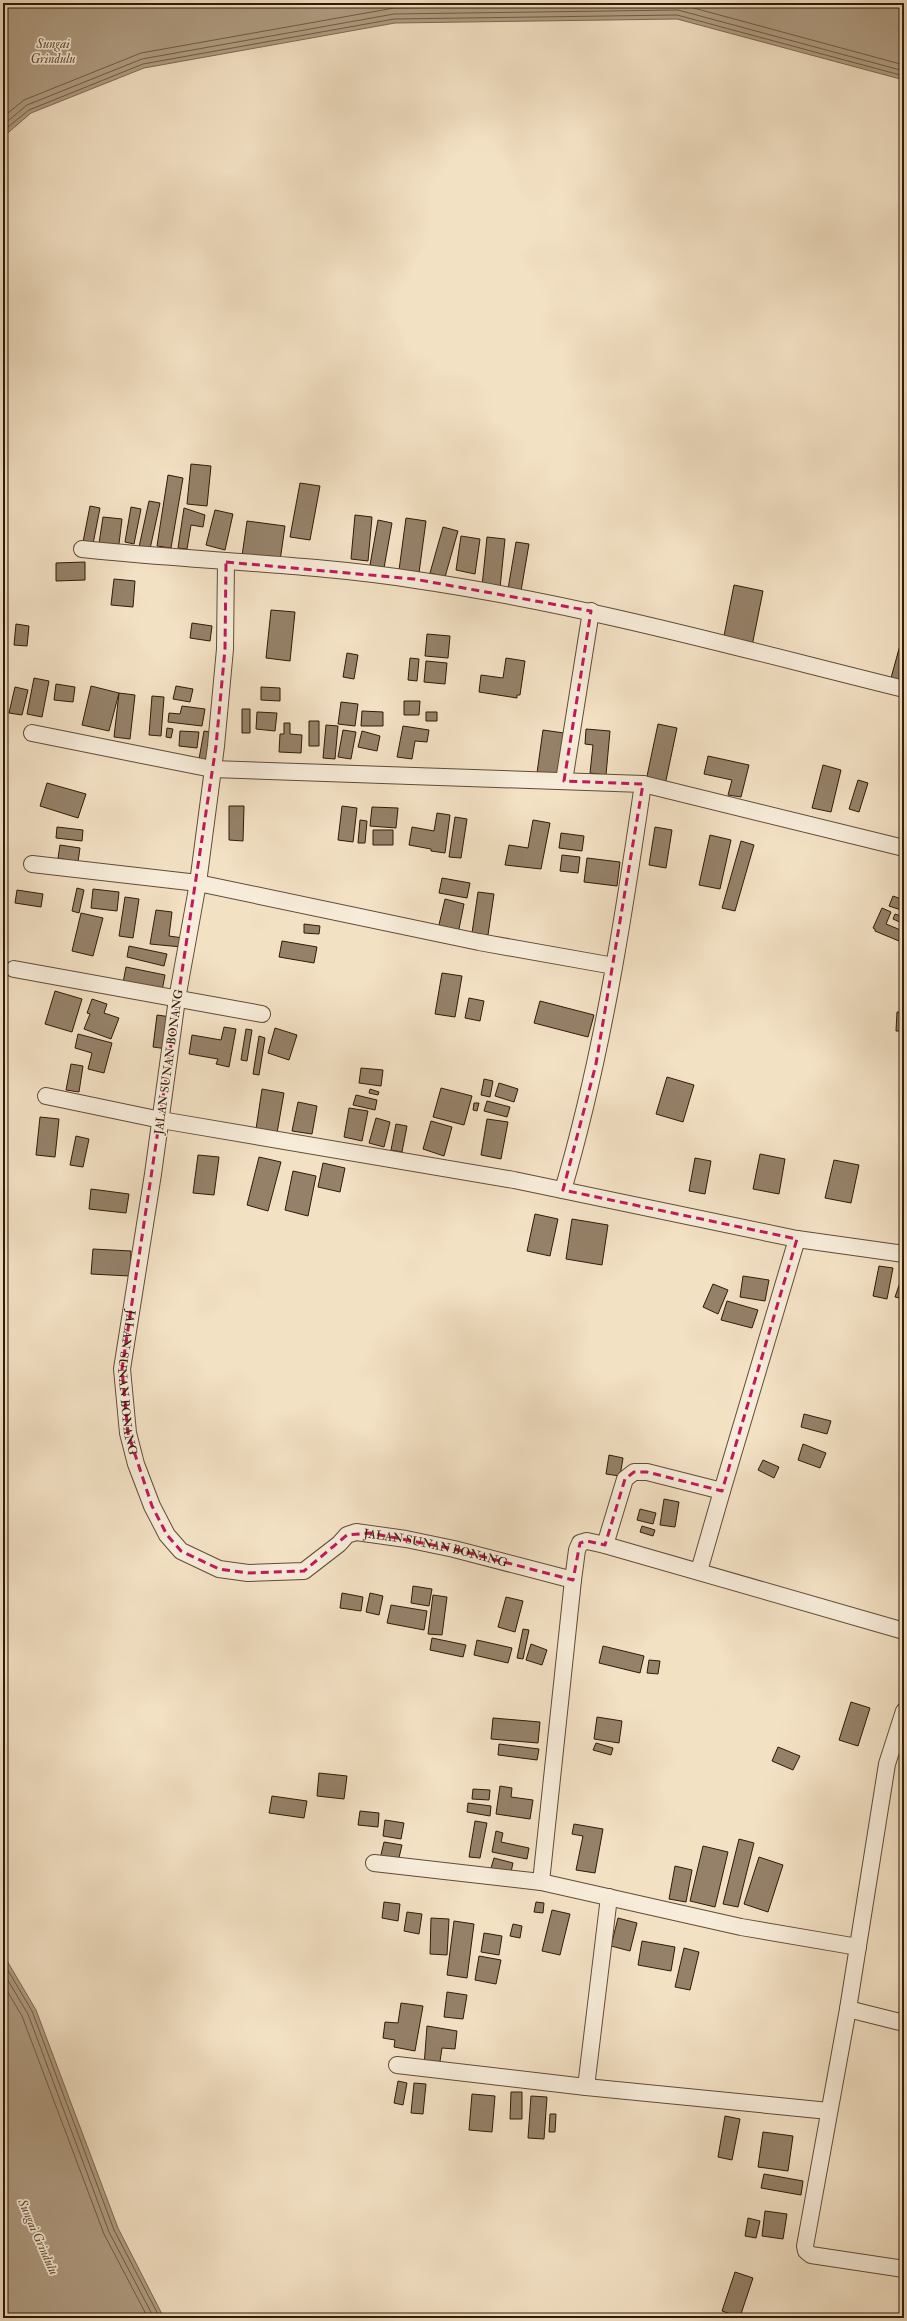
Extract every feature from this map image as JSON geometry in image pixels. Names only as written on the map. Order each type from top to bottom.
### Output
[{"type":"street","points":[[82,549],[414,579],[591,611],[904,689]]},
{"type":"street","name":"JALAN SUNAN BONANG","points":[[226,562],[225,649],[198,883],[177,999],[161,1120],[122,1369],[128,1433],[152,1506],[166,1536],[181,1551],[219,1569],[248,1573],[304,1571],[322,1559],[347,1535],[356,1532],[377,1534],[447,1548],[573,1580]]},
{"type":"street","points":[[564,781],[591,611]]},
{"type":"street","points":[[32,733],[212,769],[643,784],[904,848]]},
{"type":"street","points":[[563,1190],[579,1138],[596,1064],[614,966],[643,784]]},
{"type":"street","points":[[32,864],[198,883],[479,942],[614,966]]},
{"type":"street","points":[[14,969],[262,1014]]},
{"type":"street","points":[[46,1096],[161,1120],[563,1190],[797,1239],[904,1254]]},
{"type":"street","points":[[700,1571],[722,1491],[797,1239]]},
{"type":"street","points":[[606,1545],[625,1479],[634,1472],[647,1472],[722,1491]]},
{"type":"street","points":[[541,1882],[573,1580],[577,1550],[580,1543],[587,1541],[606,1545],[904,1630]]},
{"type":"street","points":[[904,1711],[887,1764],[848,2009],[829,2111],[806,2251],[811,2255],[904,2269]]},
{"type":"street","points":[[374,1863],[541,1882],[742,1927],[858,1947]]},
{"type":"street","points":[[586,2087],[609,1897]]},
{"type":"street","points":[[848,2009],[904,2023]]},
{"type":"street","points":[[397,2065],[586,2087],[829,2111]]},
{"type":"highlighted area","points":[[226,562],[414,579],[591,611],[564,781],[643,784],[596,1064],[563,1190],[797,1239],[722,1491],[647,1472],[634,1472],[625,1479],[605,1545],[587,1541],[580,1543],[573,1580],[454,1549],[370,1533],[347,1535],[304,1571],[248,1573],[219,1569],[196,1559],[181,1551],[167,1535],[152,1506],[128,1433],[122,1369],[216,746],[225,649]]},
{"type":"water","name":"Sungai Grindulu","points":[[3,3],[904,3],[904,80],[677,19],[395,23],[144,68],[31,113],[3,137]]},
{"type":"water","name":"Sungai Grindulu","points":[[3,1954],[36,2010],[118,2228],[164,2318],[3,2318]]},
{"type":"building","points":[[191,464],[211,466],[207,506],[187,504]]},
{"type":"building","points":[[168,475],[183,478],[171,548],[157,546]]},
{"type":"building","points":[[300,483],[320,486],[310,540],[290,537]]},
{"type":"building","points":[[149,501],[160,503],[150,549],[139,547]]},
{"type":"building","points":[[90,506],[100,508],[93,544],[83,542]]},
{"type":"building","points":[[131,507],[141,509],[134,544],[125,542]]},
{"type":"building","points":[[184,508],[205,515],[203,527],[191,525],[187,549],[178,548]]},
{"type":"building","points":[[215,510],[233,514],[225,550],[206,545]]},
{"type":"building","points":[[355,515],[372,517],[368,561],[351,559]]},
{"type":"building","points":[[103,517],[122,519],[118,552],[98,550]]},
{"type":"building","points":[[406,518],[426,521],[419,573],[399,570]]},
{"type":"building","points":[[378,520],[392,523],[384,568],[370,565]]},
{"type":"building","points":[[247,521],[285,526],[280,561],[242,556]]},
{"type":"building","points":[[443,527],[458,531],[445,577],[430,573]]},
{"type":"building","points":[[461,536],[480,539],[475,574],[456,570]]},
{"type":"building","points":[[487,537],[505,539],[500,588],[482,586]]},
{"type":"building","points":[[516,542],[529,544],[521,591],[508,589]]},
{"type":"building","points":[[85,562],[85,580],[56,581],[56,563]]},
{"type":"building","points":[[114,579],[135,581],[133,607],[111,605]]},
{"type":"building","points":[[734,585],[763,591],[752,646],[723,641]]},
{"type":"building","points":[[271,610],[295,612],[290,661],[266,658]]},
{"type":"building","points":[[192,623],[212,626],[210,641],[190,638]]},
{"type":"building","points":[[16,624],[29,626],[27,646],[14,645]]},
{"type":"building","points":[[427,634],[450,636],[448,658],[425,656]]},
{"type":"building","points":[[902,638],[904,639],[904,672],[901,681],[891,678]]},
{"type":"building","points":[[347,653],[358,655],[354,679],[343,677]]},
{"type":"building","points":[[410,658],[419,659],[417,681],[408,680]]},
{"type":"building","points":[[506,658],[525,661],[520,695],[517,695],[517,698],[479,692],[481,675],[503,678]]},
{"type":"building","points":[[426,661],[447,663],[445,684],[424,682]]},
{"type":"building","points":[[34,678],[49,681],[42,717],[27,714]]},
{"type":"building","points":[[56,684],[75,687],[73,702],[54,700]]},
{"type":"building","points":[[91,686],[119,693],[109,731],[82,725]]},
{"type":"building","points":[[176,686],[193,689],[190,702],[173,699]]},
{"type":"building","points":[[15,687],[28,690],[22,715],[9,713]]},
{"type":"building","points":[[261,687],[280,688],[280,701],[261,700]]},
{"type":"building","points":[[119,693],[135,695],[130,739],[114,737]]},
{"type":"building","points":[[152,696],[164,697],[161,736],[149,735]]},
{"type":"building","points":[[404,701],[420,701],[419,715],[404,715]]},
{"type":"building","points":[[341,702],[358,704],[355,726],[338,724]]},
{"type":"building","points":[[182,706],[205,709],[202,726],[168,722],[169,713],[180,714]]},
{"type":"building","points":[[242,709],[250,709],[250,733],[242,733]]},
{"type":"building","points":[[362,711],[383,712],[383,726],[361,726]]},
{"type":"building","points":[[257,712],[277,713],[275,731],[256,729]]},
{"type":"building","points":[[426,712],[437,712],[437,721],[426,721]]},
{"type":"building","points":[[309,721],[319,721],[319,746],[309,746]]},
{"type":"building","points":[[284,723],[290,723],[290,734],[302,735],[301,753],[279,752],[280,734],[284,734]]},
{"type":"building","points":[[658,724],[677,728],[665,785],[646,781]]},
{"type":"building","points":[[326,725],[338,726],[335,759],[323,758]]},
{"type":"building","points":[[403,726],[429,730],[427,742],[415,741],[412,759],[397,757]]},
{"type":"building","points":[[167,728],[173,729],[171,738],[166,737]]},
{"type":"building","points":[[586,729],[610,731],[606,775],[590,773],[593,745],[585,744]]},
{"type":"building","points":[[343,730],[356,732],[351,759],[338,757]]},
{"type":"building","points":[[543,730],[564,733],[557,776],[537,773]]},
{"type":"building","points":[[180,731],[199,732],[197,748],[179,746]]},
{"type":"building","points":[[204,731],[216,733],[212,761],[199,759]]},
{"type":"building","points":[[362,731],[380,736],[377,751],[358,747]]},
{"type":"building","points":[[708,756],[749,765],[741,797],[728,795],[732,780],[704,774]]},
{"type":"building","points":[[823,765],[841,770],[831,812],[812,808]]},
{"type":"building","points":[[858,780],[868,783],[859,812],[849,809]]},
{"type":"building","points":[[47,783],[86,794],[78,818],[40,806]]},
{"type":"building","points":[[229,806],[244,806],[243,841],[229,840]]},
{"type":"building","points":[[342,806],[357,808],[353,842],[338,840]]},
{"type":"building","points":[[372,807],[398,808],[396,828],[370,826]]},
{"type":"building","points":[[437,813],[450,815],[445,853],[409,845],[412,827],[434,831]]},
{"type":"building","points":[[455,817],[467,819],[461,858],[449,857]]},
{"type":"building","points":[[360,820],[367,821],[365,843],[358,843]]},
{"type":"building","points":[[533,820],[550,823],[541,869],[505,865],[509,845],[528,848]]},
{"type":"building","points":[[57,827],[83,830],[82,841],[56,838]]},
{"type":"building","points":[[655,827],[672,830],[666,868],[649,865]]},
{"type":"building","points":[[373,830],[393,830],[393,845],[373,845]]},
{"type":"building","points":[[561,833],[584,836],[582,851],[559,848]]},
{"type":"building","points":[[710,835],[731,840],[720,889],[699,885]]},
{"type":"building","points":[[741,841],[754,845],[735,911],[722,908]]},
{"type":"building","points":[[60,845],[80,848],[78,862],[58,858]]},
{"type":"building","points":[[562,855],[580,857],[578,873],[560,871]]},
{"type":"building","points":[[587,858],[620,862],[617,886],[584,882]]},
{"type":"building","points":[[442,878],[470,883],[467,898],[439,893]]},
{"type":"building","points":[[77,888],[84,890],[79,913],[72,911]]},
{"type":"building","points":[[93,889],[119,892],[117,911],[91,908]]},
{"type":"building","points":[[17,890],[43,894],[41,907],[15,903]]},
{"type":"building","points":[[478,892],[494,894],[488,935],[472,933]]},
{"type":"building","points":[[893,896],[904,900],[904,911],[889,906]]},
{"type":"building","points":[[125,897],[139,899],[133,938],[119,936]]},
{"type":"building","points":[[445,899],[464,904],[458,934],[438,929]]},
{"type":"building","points":[[882,908],[891,912],[886,924],[903,931],[899,941],[875,931],[873,928]]},
{"type":"building","points":[[156,910],[172,912],[169,936],[183,938],[182,947],[150,944]]},
{"type":"building","points":[[81,913],[103,918],[93,956],[72,951]]},
{"type":"building","points":[[895,914],[904,917],[904,924],[893,919]]},
{"type":"building","points":[[304,924],[320,926],[319,934],[304,933]]},
{"type":"building","points":[[282,941],[317,947],[314,963],[279,957]]},
{"type":"building","points":[[129,946],[167,954],[164,966],[127,957]]},
{"type":"building","points":[[126,967],[165,975],[162,991],[123,983]]},
{"type":"building","points":[[442,973],[462,976],[455,1017],[435,1014]]},
{"type":"building","points":[[55,991],[82,999],[72,1032],[45,1024]]},
{"type":"building","points":[[469,998],[484,1001],[480,1021],[465,1018]]},
{"type":"building","points":[[92,999],[107,1004],[104,1013],[119,1018],[111,1039],[84,1029],[90,1014],[87,1013]]},
{"type":"building","points":[[540,1001],[594,1015],[588,1037],[534,1023]]},
{"type":"building","points":[[897,1012],[904,1012],[904,1031],[896,1031]]},
{"type":"building","points":[[157,1015],[171,1017],[167,1049],[153,1047]]},
{"type":"building","points":[[224,1027],[236,1029],[229,1067],[216,1064],[218,1059],[189,1054],[192,1035],[221,1040]]},
{"type":"building","points":[[275,1028],[297,1035],[289,1060],[268,1053]]},
{"type":"building","points":[[246,1029],[252,1030],[247,1061],[241,1060]]},
{"type":"building","points":[[78,1034],[112,1043],[104,1073],[88,1069],[92,1053],[75,1048]]},
{"type":"building","points":[[259,1036],[265,1038],[259,1075],[253,1074]]},
{"type":"building","points":[[71,1064],[83,1066],[79,1092],[66,1090]]},
{"type":"building","points":[[361,1068],[383,1070],[381,1086],[359,1083]]},
{"type":"building","points":[[667,1077],[694,1085],[683,1122],[656,1114]]},
{"type":"building","points":[[484,1079],[493,1081],[490,1097],[481,1095]]},
{"type":"building","points":[[499,1083],[518,1089],[514,1102],[495,1096]]},
{"type":"building","points":[[441,1088],[472,1096],[464,1125],[433,1117]]},
{"type":"building","points":[[262,1089],[284,1093],[277,1133],[256,1129]]},
{"type":"building","points":[[370,1089],[379,1092],[378,1095],[369,1093]]},
{"type":"building","points":[[356,1095],[377,1100],[375,1110],[353,1105]]},
{"type":"building","points":[[487,1101],[510,1107],[507,1117],[484,1111]]},
{"type":"building","points":[[298,1102],[317,1106],[312,1134],[292,1131]]},
{"type":"building","points":[[474,1103],[479,1103],[477,1111],[473,1110]]},
{"type":"building","points":[[349,1108],[368,1111],[362,1141],[344,1137]]},
{"type":"building","points":[[40,1117],[59,1119],[55,1157],[36,1155]]},
{"type":"building","points":[[376,1118],[390,1122],[384,1147],[369,1143]]},
{"type":"building","points":[[487,1119],[508,1122],[501,1159],[481,1155]]},
{"type":"building","points":[[431,1121],[452,1127],[444,1156],[423,1149]]},
{"type":"building","points":[[396,1124],[407,1126],[402,1152],[391,1150]]},
{"type":"building","points":[[76,1136],[89,1139],[83,1167],[70,1165]]},
{"type":"building","points":[[760,1154],[785,1159],[779,1194],[753,1189]]},
{"type":"building","points":[[198,1155],[219,1157],[214,1195],[193,1193]]},
{"type":"building","points":[[259,1157],[281,1162],[268,1211],[247,1205]]},
{"type":"building","points":[[695,1158],[711,1161],[705,1194],[689,1191]]},
{"type":"building","points":[[834,1160],[859,1165],[851,1203],[825,1198]]},
{"type":"building","points":[[323,1163],[345,1168],[340,1192],[318,1187]]},
{"type":"building","points":[[293,1171],[316,1176],[308,1216],[285,1210]]},
{"type":"building","points":[[91,1189],[129,1194],[126,1213],[89,1209]]},
{"type":"building","points":[[535,1214],[558,1219],[550,1256],[527,1251]]},
{"type":"building","points":[[572,1219],[608,1225],[602,1265],[566,1259]]},
{"type":"building","points":[[93,1249],[131,1251],[130,1276],[91,1274]]},
{"type":"building","points":[[879,1266],[893,1268],[887,1299],[873,1296]]},
{"type":"building","points":[[903,1274],[904,1275],[904,1299],[895,1297]]},
{"type":"building","points":[[743,1276],[769,1280],[765,1301],[740,1297]]},
{"type":"building","points":[[713,1284],[728,1290],[718,1314],[703,1307]]},
{"type":"building","points":[[727,1301],[758,1310],[752,1328],[721,1320]]},
{"type":"building","points":[[804,1414],[831,1421],[827,1434],[801,1427]]},
{"type":"building","points":[[803,1444],[826,1453],[820,1468],[798,1460]]},
{"type":"building","points":[[609,1455],[623,1458],[620,1476],[606,1474]]},
{"type":"building","points":[[763,1460],[779,1467],[774,1478],[758,1470]]},
{"type":"building","points":[[664,1499],[679,1502],[675,1527],[660,1525]]},
{"type":"building","points":[[640,1509],[656,1513],[653,1524],[637,1520]]},
{"type":"building","points":[[642,1526],[655,1530],[653,1536],[640,1532]]},
{"type":"building","points":[[413,1586],[432,1589],[429,1606],[411,1603]]},
{"type":"building","points":[[342,1593],[363,1597],[361,1611],[340,1608]]},
{"type":"building","points":[[370,1593],[383,1596],[379,1615],[366,1612]]},
{"type":"building","points":[[433,1595],[447,1597],[442,1635],[428,1634]]},
{"type":"building","points":[[506,1597],[523,1601],[515,1632],[498,1627]]},
{"type":"building","points":[[391,1605],[427,1611],[424,1630],[387,1623]]},
{"type":"building","points":[[523,1629],[529,1630],[523,1659],[517,1658]]},
{"type":"building","points":[[432,1638],[466,1645],[463,1657],[430,1650]]},
{"type":"building","points":[[477,1640],[512,1648],[508,1663],[474,1655]]},
{"type":"building","points":[[531,1644],[547,1650],[542,1665],[526,1660]]},
{"type":"building","points":[[603,1646],[644,1656],[640,1673],[599,1663]]},
{"type":"building","points":[[649,1660],[660,1661],[658,1674],[647,1673]]},
{"type":"building","points":[[851,1702],[870,1708],[858,1746],[839,1740]]},
{"type":"building","points":[[597,1717],[622,1721],[619,1743],[594,1739]]},
{"type":"building","points":[[493,1718],[540,1722],[538,1743],[491,1739]]},
{"type":"building","points":[[596,1743],[613,1748],[611,1755],[593,1750]]},
{"type":"building","points":[[499,1744],[539,1749],[537,1760],[498,1755]]},
{"type":"building","points":[[778,1747],[800,1756],[793,1770],[772,1761]]},
{"type":"building","points":[[319,1773],[347,1776],[344,1799],[317,1796]]},
{"type":"building","points":[[500,1786],[512,1788],[511,1797],[533,1800],[530,1819],[496,1814]]},
{"type":"building","points":[[473,1789],[490,1790],[489,1800],[472,1799]]},
{"type":"building","points":[[272,1796],[307,1801],[304,1818],[269,1813]]},
{"type":"building","points":[[468,1803],[491,1806],[490,1816],[467,1812]]},
{"type":"building","points":[[360,1811],[379,1813],[378,1827],[358,1825]]},
{"type":"building","points":[[385,1820],[404,1823],[401,1839],[383,1836]]},
{"type":"building","points":[[475,1821],[487,1823],[480,1858],[469,1857]]},
{"type":"building","points":[[574,1824],[603,1829],[595,1873],[576,1870],[583,1836],[572,1834]]},
{"type":"building","points":[[496,1831],[503,1833],[501,1842],[529,1848],[527,1859],[492,1852]]},
{"type":"building","points":[[739,1839],[754,1843],[738,1907],[723,1904]]},
{"type":"building","points":[[384,1842],[402,1845],[398,1862],[380,1859]]},
{"type":"building","points":[[703,1846],[728,1852],[715,1907],[690,1901]]},
{"type":"building","points":[[759,1857],[783,1865],[768,1912],[744,1904]]},
{"type":"building","points":[[494,1858],[513,1863],[511,1872],[491,1868]]},
{"type":"building","points":[[675,1866],[692,1870],[686,1902],[669,1899]]},
{"type":"building","points":[[384,1902],[400,1904],[398,1921],[382,1918]]},
{"type":"building","points":[[536,1902],[544,1903],[543,1913],[534,1912]]},
{"type":"building","points":[[552,1910],[570,1914],[560,1955],[542,1951]]},
{"type":"building","points":[[407,1912],[422,1914],[419,1934],[404,1931]]},
{"type":"building","points":[[431,1918],[449,1919],[447,1955],[430,1954]]},
{"type":"building","points":[[618,1918],[637,1923],[630,1951],[611,1946]]},
{"type":"building","points":[[454,1921],[474,1924],[467,1978],[447,1975]]},
{"type":"building","points":[[513,1924],[522,1926],[520,1938],[510,1936]]},
{"type":"building","points":[[484,1933],[502,1936],[499,1955],[481,1952]]},
{"type":"building","points":[[642,1941],[675,1947],[671,1971],[638,1965]]},
{"type":"building","points":[[684,1948],[699,1952],[690,1990],[675,1987]]},
{"type":"building","points":[[479,1956],[501,1960],[496,1984],[475,1980]]},
{"type":"building","points":[[447,1992],[467,1995],[463,2019],[444,2017]]},
{"type":"building","points":[[401,2003],[423,2006],[415,2051],[394,2047],[395,2040],[383,2038],[385,2022],[398,2023]]},
{"type":"building","points":[[427,2026],[457,2031],[455,2049],[442,2048],[439,2068],[424,2066]]},
{"type":"building","points":[[398,2081],[407,2083],[403,2105],[394,2103]]},
{"type":"building","points":[[414,2083],[426,2084],[423,2114],[411,2113]]},
{"type":"building","points":[[511,2092],[522,2092],[522,2119],[510,2119]]},
{"type":"building","points":[[472,2094],[495,2096],[492,2132],[469,2130]]},
{"type":"building","points":[[531,2096],[547,2097],[544,2139],[528,2138]]},
{"type":"building","points":[[550,2114],[556,2114],[555,2132],[549,2132]]},
{"type":"building","points":[[725,2116],[740,2119],[732,2160],[718,2157]]},
{"type":"building","points":[[763,2132],[793,2136],[788,2171],[758,2167]]},
{"type":"building","points":[[764,2174],[803,2181],[801,2195],[761,2188]]},
{"type":"building","points":[[765,2211],[787,2214],[783,2239],[762,2236]]},
{"type":"building","points":[[748,2218],[760,2221],[756,2238],[745,2236]]},
{"type":"building","points":[[904,2218],[904,2243],[901,2243]]},
{"type":"building","points":[[735,2272],[753,2278],[740,2317],[722,2311]]}]
